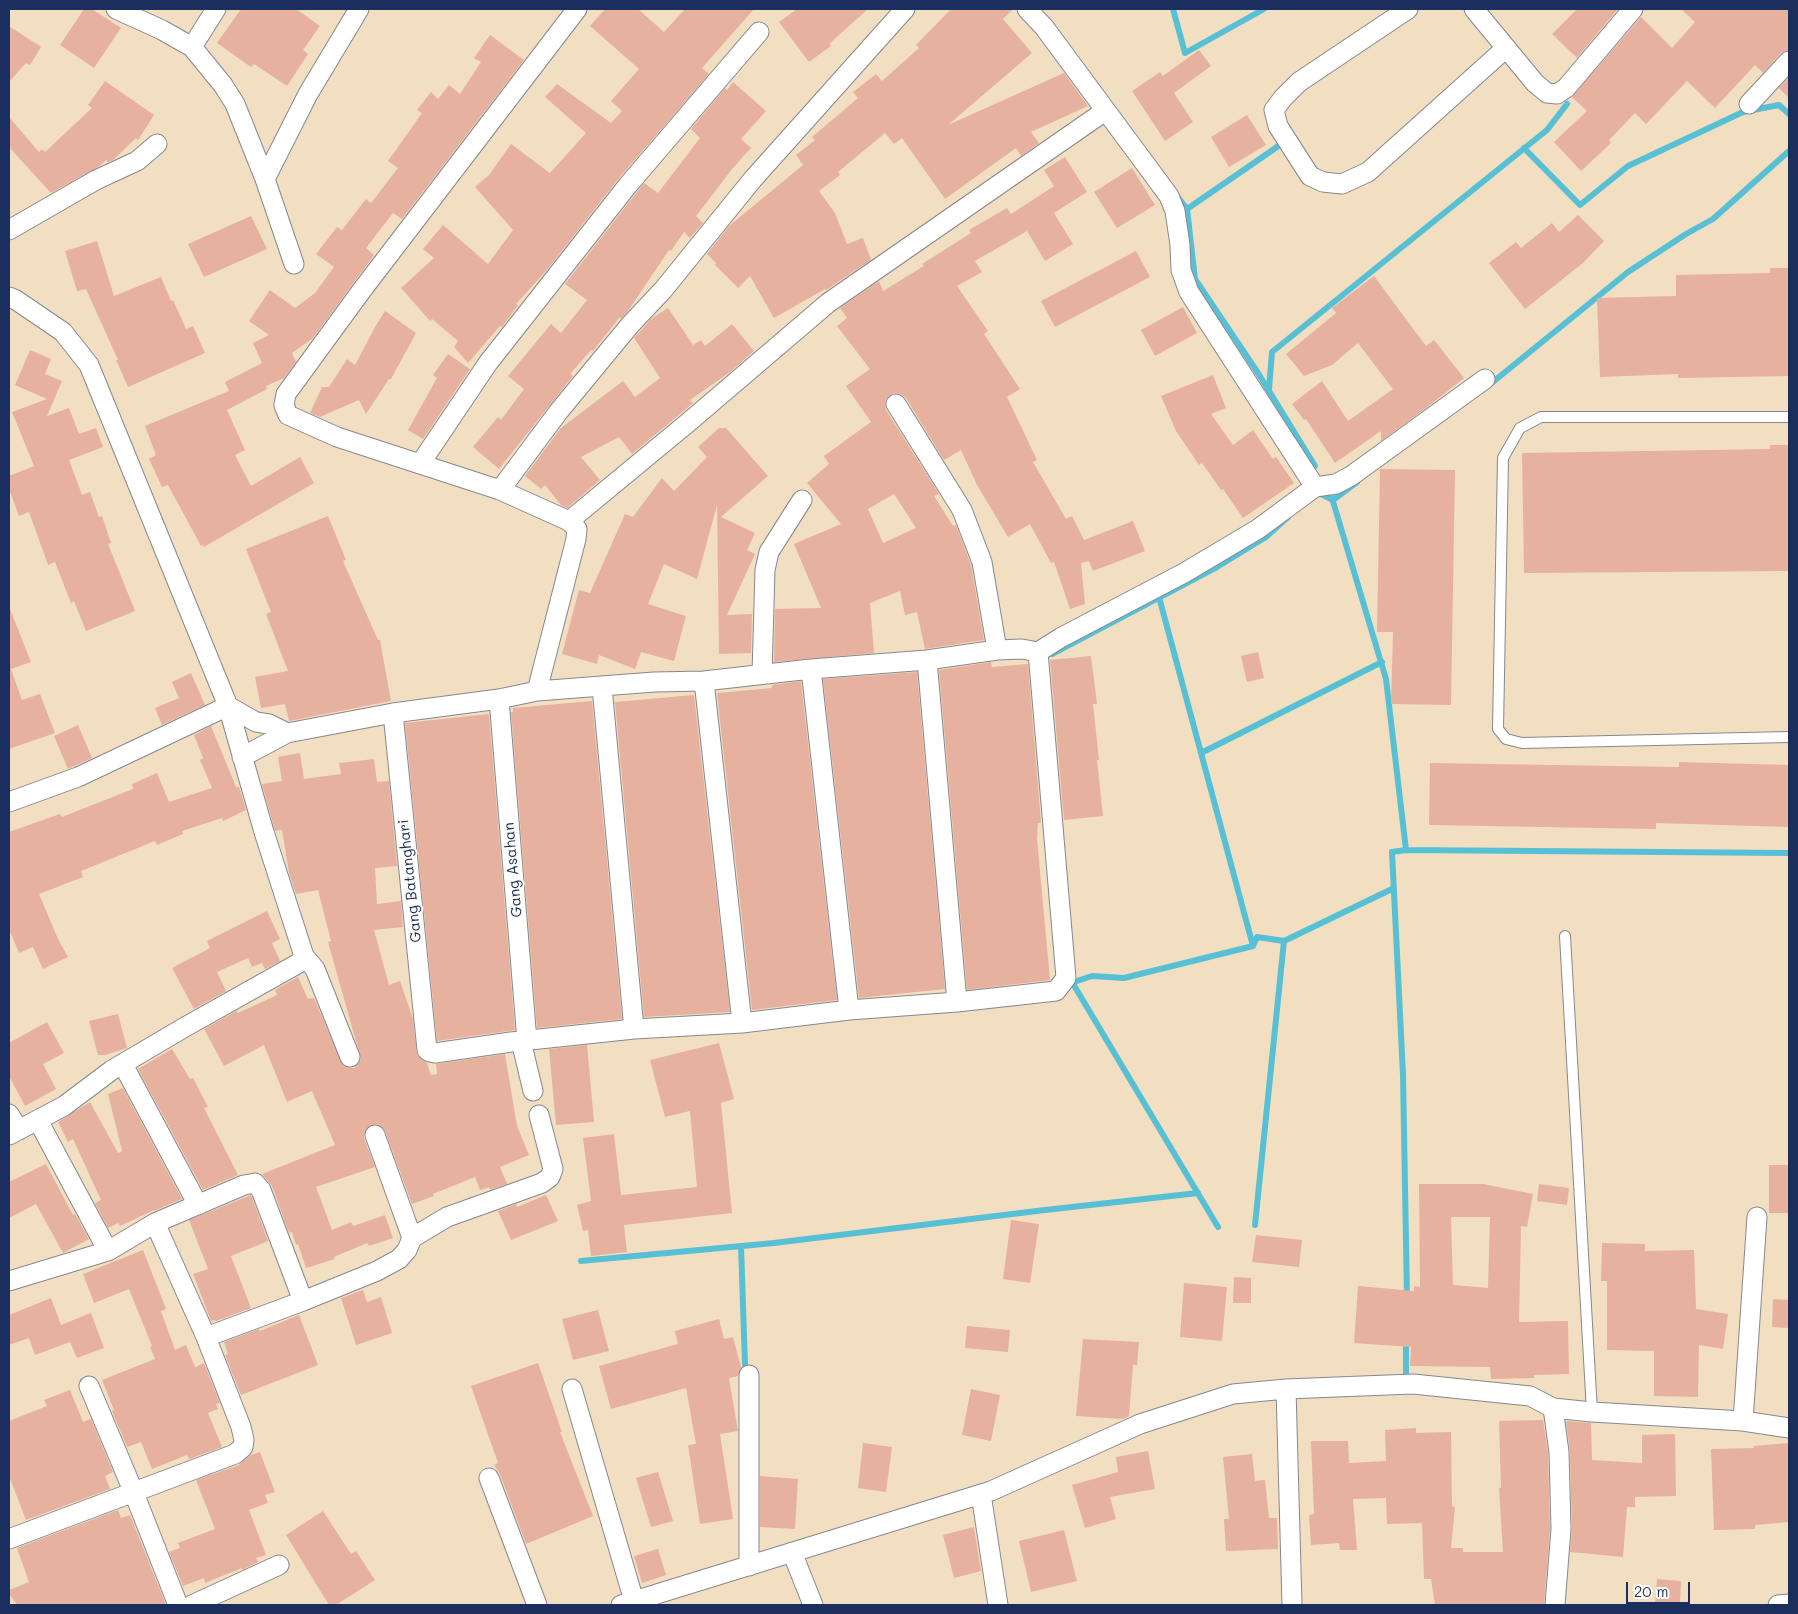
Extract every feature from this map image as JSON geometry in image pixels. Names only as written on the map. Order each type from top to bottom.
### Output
[{"type":"street","points":[[116,9],[162,30],[192,47],[202,57],[235,104],[265,179],[294,264]]},
{"type":"street","points":[[192,47],[216,9]]},
{"type":"street","points":[[265,179],[308,94],[359,9]]},
{"type":"street","points":[[537,692],[577,529],[569,521],[500,490],[337,437],[288,415],[284,405],[286,394],[362,290],[576,9]]},
{"type":"street","points":[[500,490],[559,412],[630,324],[663,290],[753,179],[834,91],[905,9]]},
{"type":"street","points":[[1028,9],[1044,27],[1169,196],[1175,211],[1178,228],[1181,270],[1189,292],[1315,487]]},
{"type":"street","points":[[1408,9],[1299,82],[1274,110],[1278,126],[1310,176],[1323,182],[1342,184],[1368,172],[1506,48]]},
{"type":"street","points":[[1474,9],[1535,83],[1548,92],[1557,94],[1566,88],[1633,9]]},
{"type":"street","points":[[420,464],[488,362],[628,185],[759,32]]},
{"type":"street","points":[[1749,104],[1789,61]]},
{"type":"street","points":[[569,521],[690,421],[828,302],[1105,111]]},
{"type":"street","points":[[9,230],[96,180],[137,161],[157,144]]},
{"type":"street","points":[[9,297],[63,332],[89,365],[228,706],[264,832],[304,956],[315,969],[350,1057]]},
{"type":"street","points":[[242,757],[287,733],[393,713],[537,692],[654,682],[704,681],[811,669],[927,660],[997,650],[1022,649],[1038,652],[1184,574],[1258,529],[1315,487],[1336,484],[1351,476],[1485,379]]},
{"type":"street","points":[[896,404],[966,518],[982,562],[997,650]]},
{"type":"street","points":[[762,674],[765,570],[769,552],[802,500]]},
{"type":"street","points":[[524,1041],[634,1029],[742,1023],[849,1010],[957,1002],[1056,991],[1066,978],[1038,652]]},
{"type":"street","points":[[927,660],[957,1002]]},
{"type":"street","points":[[811,669],[849,1010]]},
{"type":"street","points":[[704,681],[742,1023]]},
{"type":"street","points":[[602,687],[634,1029]]},
{"type":"street","name":"Gang Asahan","points":[[499,699],[524,1041],[533,1091]]},
{"type":"street","points":[[228,706],[256,722],[269,724],[287,733]]},
{"type":"street","points":[[9,802],[78,777],[228,706]]},
{"type":"street","name":"Gang Batanghari","points":[[393,713],[427,1050],[435,1053],[524,1041]]},
{"type":"street","points":[[9,1114],[14,1132],[64,1106],[112,1070],[185,1026],[299,963],[304,956]]},
{"type":"street","points":[[127,1072],[198,1205]]},
{"type":"street","points":[[206,1337],[377,1271],[399,1259],[407,1250],[412,1238],[447,1217],[542,1183],[552,1173],[552,1165],[539,1116]]},
{"type":"street","points":[[41,1126],[108,1251]]},
{"type":"street","points":[[375,1135],[412,1238]]},
{"type":"street","points":[[9,1281],[108,1251],[155,1223],[244,1185],[255,1183],[260,1190],[303,1301]]},
{"type":"street","points":[[1743,1421],[1757,1217]]},
{"type":"street","points":[[9,1539],[235,1454],[243,1447],[242,1427],[206,1337],[155,1223]]},
{"type":"street","points":[[749,1375],[749,1566]]},
{"type":"street","points":[[572,1389],[628,1603],[981,1494],[1140,1424],[1233,1394],[1286,1389],[1413,1384],[1530,1396],[1553,1408],[1743,1421],[1789,1428]]},
{"type":"street","points":[[89,1386],[134,1492],[178,1605]]},
{"type":"street","points":[[1286,1389],[1292,1605]]},
{"type":"street","points":[[1553,1408],[1558,1452],[1561,1529],[1555,1605]]},
{"type":"street","points":[[489,1478],[537,1605]]},
{"type":"street","points":[[981,1494],[998,1605]]},
{"type":"street","points":[[792,1552],[813,1605]]},
{"type":"street","points":[[192,1605],[279,1565]]},
{"type":"street","points":[[1778,1605],[1789,1604]]},
{"type":"lane","points":[[1789,417],[1542,417],[1520,428],[1503,458],[1498,729],[1506,739],[1522,743],[1789,737]]},
{"type":"lane","points":[[1565,936],[1592,1412]]},
{"type":"building","points":[[84,9],[92,9],[121,28],[94,68],[60,45]]},
{"type":"building","points":[[241,9],[296,9],[320,26],[303,50],[308,54],[287,86],[254,64],[251,67],[217,43]]},
{"type":"building","points":[[605,9],[638,9],[664,32],[685,9],[754,9],[702,68],[709,74],[619,178],[546,271],[516,304],[518,305],[502,327],[500,326],[468,363],[454,347],[458,341],[432,319],[430,321],[401,288],[434,258],[423,249],[443,225],[488,264],[513,230],[475,187],[489,175],[511,144],[550,173],[586,133],[545,97],[557,84],[611,123],[622,111],[611,101],[639,69],[590,26]]},
{"type":"building","points":[[797,9],[868,9],[829,44],[831,46],[809,62],[779,22]]},
{"type":"building","points":[[951,9],[1013,9],[1003,19],[1032,53],[948,125],[1064,73],[1088,106],[1031,132],[1039,143],[1021,156],[1016,148],[945,199],[902,138],[894,144],[885,133],[838,172],[840,175],[819,191],[835,213],[847,244],[863,238],[871,260],[826,290],[774,318],[750,276],[738,288],[707,254],[729,226],[803,165],[796,155],[815,140],[812,137],[858,98],[853,92],[876,74],[882,81],[919,48],[916,45]]},
{"type":"building","points":[[1577,9],[1618,9],[1577,58],[1552,34]]},
{"type":"building","points":[[1681,9],[1789,9],[1789,50],[1781,53],[1763,73],[1755,65],[1715,108],[1687,81],[1646,124],[1635,113],[1609,140],[1611,143],[1581,171],[1554,142],[1587,111],[1572,97],[1641,17],[1672,48],[1695,22]]},
{"type":"building","points":[[9,26],[41,47],[30,65],[26,63],[9,82]]},
{"type":"building","points":[[490,35],[524,60],[402,219],[393,213],[366,248],[374,255],[313,338],[292,353],[296,362],[284,378],[266,386],[267,389],[227,410],[245,450],[235,455],[251,486],[300,457],[314,483],[204,547],[203,545],[201,546],[168,485],[162,487],[149,459],[156,455],[145,426],[229,391],[225,382],[262,363],[253,343],[269,335],[249,321],[270,290],[295,308],[315,293],[334,267],[316,254],[337,227],[342,230],[366,199],[371,203],[398,168],[388,161],[422,113],[417,110],[431,92],[438,99],[449,85],[460,94],[481,62],[474,58]]},
{"type":"building","points":[[1199,50],[1211,66],[1174,93],[1193,122],[1165,141],[1132,91],[1160,72],[1163,76]]},
{"type":"building","points":[[1789,77],[1789,98],[1779,88]]},
{"type":"building","points":[[105,81],[154,115],[138,140],[136,138],[113,160],[108,162],[106,160],[100,166],[51,193],[9,147],[9,117],[39,152],[42,149],[45,152],[92,108],[88,105]]},
{"type":"building","points":[[733,82],[766,111],[741,139],[751,148],[696,216],[703,223],[690,238],[684,232],[671,251],[669,250],[628,311],[621,319],[620,317],[593,351],[591,350],[570,374],[573,376],[499,469],[473,447],[498,417],[501,420],[524,389],[508,376],[551,324],[561,333],[587,300],[565,284],[644,183],[658,193],[700,138],[691,129],[725,88],[727,90]]},
{"type":"building","points":[[1247,115],[1266,145],[1229,167],[1211,137]]},
{"type":"building","points":[[1065,157],[1087,192],[1054,213],[1073,244],[1045,261],[1027,231],[975,261],[982,272],[957,286],[988,331],[984,334],[1020,389],[1007,397],[1037,460],[1033,462],[1066,519],[1072,516],[1084,540],[1133,521],[1145,551],[1093,571],[1089,561],[1081,563],[1085,604],[1070,609],[1054,562],[1051,563],[1030,524],[1008,537],[977,485],[961,450],[944,460],[906,398],[901,394],[895,393],[886,399],[886,410],[939,494],[934,496],[953,526],[956,525],[971,565],[984,640],[925,649],[917,612],[905,615],[900,591],[870,603],[874,653],[774,662],[775,609],[821,608],[794,544],[841,524],[807,483],[829,464],[824,456],[871,422],[846,386],[870,369],[837,326],[847,318],[840,308],[879,281],[883,291],[924,266],[922,264],[971,233],[969,230],[1007,208],[1011,214],[1054,186],[1044,170]],"holes":[[[894,494],[916,528],[883,543],[868,509]]]},
{"type":"building","points":[[1132,168],[1155,205],[1117,228],[1094,192]]},
{"type":"building","points":[[1578,215],[1604,241],[1583,263],[1525,309],[1489,263],[1516,242],[1521,248],[1552,223],[1559,232]]},
{"type":"building","points":[[251,216],[267,249],[204,277],[188,244]]},
{"type":"building","points":[[97,241],[114,296],[161,277],[186,329],[193,326],[205,353],[128,387],[86,289],[77,291],[65,251]]},
{"type":"building","points":[[1136,251],[1150,277],[1055,327],[1041,301]]},
{"type":"building","points":[[1770,268],[1789,268],[1789,376],[1678,378],[1678,374],[1600,377],[1597,298],[1676,296],[1676,275],[1770,273]]},
{"type":"building","points":[[1374,276],[1426,346],[1434,340],[1464,378],[1381,441],[1381,431],[1335,463],[1306,419],[1304,420],[1292,404],[1322,381],[1348,421],[1393,389],[1358,343],[1332,365],[1304,376],[1286,354],[1336,313],[1332,308]]},
{"type":"building","points":[[1183,307],[1197,333],[1155,356],[1141,330]]},
{"type":"building","points":[[668,308],[693,345],[701,340],[705,346],[732,324],[754,351],[730,372],[690,400],[693,403],[632,454],[619,437],[581,457],[600,480],[567,508],[561,505],[545,485],[541,489],[525,476],[561,428],[623,381],[635,397],[660,378],[634,338],[651,319]]},
{"type":"building","points":[[385,311],[416,333],[391,379],[389,379],[366,414],[359,400],[320,417],[310,413],[322,387],[329,387],[347,359],[355,365]]},
{"type":"building","points":[[30,350],[51,359],[45,374],[62,381],[47,416],[69,408],[79,434],[96,428],[103,447],[69,460],[82,495],[90,492],[99,517],[102,516],[111,543],[108,544],[135,611],[86,631],[74,601],[71,603],[55,562],[48,565],[29,512],[19,516],[9,489],[9,476],[34,466],[12,412],[47,399],[15,385]]},
{"type":"building","points":[[448,354],[470,369],[423,439],[408,430],[437,378],[433,375]]},
{"type":"building","points":[[1213,375],[1226,408],[1211,414],[1233,445],[1253,430],[1273,459],[1276,457],[1294,483],[1243,518],[1202,463],[1199,465],[1176,431],[1161,396]]},
{"type":"building","points":[[719,428],[726,428],[768,476],[721,517],[755,533],[747,550],[755,554],[727,615],[752,614],[751,653],[719,654],[717,505],[697,579],[664,564],[648,604],[686,616],[674,661],[641,652],[635,669],[599,655],[597,664],[562,654],[579,590],[590,593],[625,514],[633,517],[662,478],[674,491],[707,457],[698,447]]},
{"type":"building","points":[[1770,445],[1789,445],[1789,571],[1524,573],[1522,453],[1770,449]]},
{"type":"building","points":[[1380,469],[1455,470],[1451,705],[1391,704],[1393,632],[1377,632]]},
{"type":"building","points":[[328,516],[346,560],[343,561],[378,640],[380,640],[391,701],[289,721],[285,704],[261,708],[255,677],[288,671],[266,614],[271,612],[246,549]]},
{"type":"building","points":[[9,609],[31,662],[11,669],[22,700],[40,694],[55,733],[9,749]]},
{"type":"building","points":[[1258,652],[1264,678],[1247,682],[1241,656]]},
{"type":"building","points":[[1091,656],[1097,704],[1093,704],[1103,816],[1064,820],[1050,660]]},
{"type":"building","points":[[991,662],[992,667],[1028,664],[1041,823],[1038,823],[1037,839],[1050,980],[967,990],[939,670]]},
{"type":"building","points":[[917,672],[945,989],[859,998],[823,679]]},
{"type":"building","points":[[191,673],[205,705],[162,725],[155,708],[179,698],[172,682]]},
{"type":"building","points":[[801,681],[837,1000],[752,1010],[717,693],[772,688],[772,685]]},
{"type":"building","points":[[694,695],[730,1012],[644,1017],[615,702]]},
{"type":"building","points":[[592,701],[622,1019],[537,1028],[511,712],[513,712],[513,708]]},
{"type":"building","points":[[489,714],[515,1030],[437,1041],[405,723]]},
{"type":"building","points":[[78,725],[92,758],[68,769],[54,736]]},
{"type":"building","points":[[211,726],[236,787],[239,787],[246,810],[223,821],[222,818],[182,831],[183,834],[157,845],[155,841],[81,871],[83,877],[39,894],[58,939],[68,957],[43,969],[33,947],[19,953],[9,929],[9,832],[60,814],[62,817],[133,789],[132,784],[157,773],[169,802],[212,788],[200,760],[203,758],[194,735]]},
{"type":"building","points":[[300,753],[304,779],[341,774],[339,763],[374,759],[377,782],[389,781],[397,866],[375,868],[377,904],[401,901],[403,927],[374,930],[389,985],[400,981],[413,1019],[417,1055],[427,1063],[431,1075],[437,1074],[436,1064],[505,1054],[517,1126],[529,1155],[500,1167],[507,1184],[490,1190],[489,1187],[480,1190],[475,1177],[412,1204],[385,1131],[377,1124],[371,1125],[364,1133],[364,1138],[375,1167],[316,1187],[332,1230],[351,1222],[353,1226],[385,1215],[393,1238],[369,1246],[367,1243],[334,1257],[335,1259],[306,1268],[298,1244],[296,1245],[292,1232],[289,1233],[272,1186],[262,1174],[335,1145],[312,1091],[287,1102],[264,1045],[224,1066],[204,1029],[236,1011],[238,1013],[277,995],[275,990],[298,977],[308,999],[314,998],[343,1065],[348,1068],[354,1068],[361,1059],[328,942],[331,941],[318,890],[296,894],[289,873],[282,830],[275,831],[262,784],[282,781],[278,757]]},
{"type":"building","points":[[1679,762],[1789,765],[1789,827],[1656,823],[1656,829],[1429,825],[1430,763],[1679,767]]},
{"type":"building","points":[[267,911],[280,939],[272,943],[280,961],[265,969],[262,963],[252,967],[248,958],[217,972],[226,991],[194,1009],[172,968],[210,948],[207,941]]},
{"type":"building","points":[[118,1014],[127,1048],[105,1055],[98,1055],[89,1021]]},
{"type":"building","points":[[47,1022],[64,1053],[43,1064],[56,1089],[25,1106],[9,1076],[9,1043]]},
{"type":"building","points":[[719,1043],[734,1099],[721,1103],[732,1213],[624,1225],[627,1252],[591,1256],[588,1230],[583,1231],[577,1205],[591,1201],[583,1138],[614,1134],[621,1195],[697,1187],[690,1111],[665,1117],[650,1060]]},
{"type":"building","points":[[587,1045],[594,1122],[556,1125],[549,1049]]},
{"type":"building","points":[[172,1049],[190,1079],[193,1078],[208,1107],[204,1108],[238,1175],[203,1190],[138,1069]]},
{"type":"building","points":[[123,1088],[182,1199],[120,1226],[118,1223],[108,1228],[95,1203],[101,1200],[73,1139],[68,1142],[58,1122],[90,1102],[118,1153],[122,1151],[108,1094]]},
{"type":"building","points":[[46,1164],[73,1215],[75,1214],[89,1239],[63,1253],[36,1204],[9,1218],[9,1182]]},
{"type":"building","points":[[1769,1165],[1789,1165],[1789,1213],[1769,1213]]},
{"type":"building","points":[[1419,1184],[1483,1184],[1533,1194],[1527,1227],[1521,1226],[1519,1322],[1568,1321],[1569,1374],[1534,1375],[1534,1378],[1491,1379],[1490,1367],[1410,1366],[1411,1347],[1354,1343],[1358,1286],[1414,1291],[1414,1286],[1420,1287]],"holes":[[[1451,1217],[1490,1217],[1488,1288],[1453,1285]]]},
{"type":"building","points":[[1539,1184],[1569,1188],[1567,1205],[1537,1201]]},
{"type":"building","points":[[251,1195],[268,1241],[231,1256],[251,1308],[216,1321],[211,1321],[193,1274],[208,1269],[189,1220]]},
{"type":"building","points":[[546,1195],[558,1221],[511,1240],[498,1211],[516,1204],[517,1207]]},
{"type":"building","points":[[1011,1220],[1039,1224],[1030,1283],[1003,1279]]},
{"type":"building","points":[[1256,1235],[1302,1240],[1299,1267],[1252,1262]]},
{"type":"building","points":[[1602,1243],[1645,1244],[1645,1251],[1694,1250],[1696,1309],[1728,1314],[1723,1349],[1699,1345],[1698,1397],[1654,1396],[1654,1351],[1607,1350],[1607,1281],[1601,1281]]},
{"type":"building","points":[[143,1250],[166,1309],[161,1311],[175,1350],[186,1345],[195,1367],[204,1363],[220,1403],[216,1404],[218,1409],[208,1413],[222,1447],[189,1459],[187,1455],[152,1469],[141,1442],[127,1447],[102,1380],[155,1359],[150,1347],[152,1346],[129,1289],[94,1303],[83,1274]]},
{"type":"building","points":[[1234,1277],[1251,1278],[1251,1303],[1233,1303]]},
{"type":"building","points":[[1184,1283],[1227,1287],[1222,1341],[1180,1337]]},
{"type":"building","points":[[363,1290],[367,1302],[381,1297],[392,1333],[356,1345],[341,1298]]},
{"type":"building","points":[[51,1298],[61,1325],[91,1313],[104,1348],[77,1358],[70,1342],[35,1355],[29,1338],[9,1345],[9,1315]]},
{"type":"building","points":[[1773,1299],[1789,1300],[1789,1328],[1772,1327]]},
{"type":"building","points":[[598,1310],[609,1351],[573,1360],[562,1319]]},
{"type":"building","points":[[299,1315],[318,1365],[241,1395],[225,1355],[228,1354],[224,1342],[259,1329],[260,1331]]},
{"type":"building","points":[[719,1319],[724,1339],[733,1337],[741,1367],[738,1376],[729,1378],[738,1431],[720,1434],[733,1519],[700,1524],[688,1445],[696,1444],[686,1388],[611,1409],[599,1366],[678,1344],[675,1331]]},
{"type":"building","points":[[967,1326],[1010,1330],[1008,1352],[965,1348]]},
{"type":"building","points":[[1083,1339],[1139,1342],[1137,1365],[1133,1365],[1129,1416],[1123,1419],[1076,1416]]},
{"type":"building","points":[[538,1363],[562,1432],[560,1432],[593,1516],[526,1544],[500,1474],[494,1465],[498,1463],[471,1386]]},
{"type":"building","points":[[971,1389],[1000,1395],[991,1441],[962,1435]]},
{"type":"building","points":[[70,1390],[83,1422],[91,1419],[113,1472],[105,1476],[110,1489],[26,1520],[9,1476],[9,1421],[47,1406],[44,1400]]},
{"type":"building","points":[[1543,1420],[1548,1453],[1550,1529],[1544,1605],[1435,1605],[1431,1579],[1424,1579],[1422,1523],[1387,1524],[1386,1498],[1353,1499],[1357,1550],[1340,1550],[1339,1543],[1311,1545],[1309,1515],[1314,1514],[1311,1441],[1348,1441],[1349,1463],[1386,1461],[1385,1430],[1416,1428],[1416,1433],[1451,1432],[1452,1506],[1455,1507],[1451,1548],[1463,1548],[1463,1552],[1503,1552],[1499,1488],[1501,1488],[1499,1421]]},
{"type":"building","points":[[1566,1421],[1591,1423],[1592,1460],[1642,1463],[1642,1435],[1675,1434],[1676,1496],[1635,1497],[1635,1507],[1627,1507],[1623,1557],[1570,1552],[1572,1529],[1570,1452]]},
{"type":"building","points":[[863,1443],[892,1447],[886,1492],[858,1488]]},
{"type":"building","points":[[1789,1443],[1789,1522],[1755,1525],[1755,1529],[1714,1530],[1711,1449],[1754,1448],[1754,1446]]},
{"type":"building","points":[[1148,1451],[1155,1489],[1110,1497],[1116,1519],[1085,1528],[1072,1485],[1118,1472],[1116,1457]]},
{"type":"building","points":[[260,1452],[275,1492],[265,1495],[268,1503],[249,1510],[266,1555],[256,1558],[258,1562],[242,1570],[242,1568],[205,1583],[204,1578],[183,1586],[169,1552],[180,1548],[178,1543],[215,1529],[196,1480],[239,1465],[249,1456]]},
{"type":"building","points":[[1252,1454],[1255,1481],[1265,1480],[1269,1518],[1277,1518],[1278,1549],[1226,1551],[1224,1519],[1229,1519],[1223,1457]]},
{"type":"building","points":[[658,1472],[673,1521],[651,1527],[636,1478]]},
{"type":"building","points":[[760,1476],[798,1479],[795,1529],[760,1527]]},
{"type":"building","points":[[118,1510],[121,1518],[130,1515],[166,1605],[17,1605],[9,1594],[9,1590],[29,1582],[17,1548]]},
{"type":"building","points":[[323,1511],[351,1554],[356,1551],[375,1580],[336,1605],[329,1605],[286,1535]]},
{"type":"building","points":[[974,1527],[981,1571],[954,1578],[943,1535]]},
{"type":"building","points":[[1064,1530],[1077,1581],[1031,1592],[1019,1541]]},
{"type":"building","points":[[658,1549],[666,1575],[642,1583],[634,1556]]},
{"type":"building","points":[[1657,1579],[1681,1581],[1680,1605],[1655,1605]]},
{"type":"waterway","points":[[1173,9],[1185,53],[1264,9]]},
{"type":"waterway","points":[[1269,389],[1272,352],[1547,130],[1567,104]]},
{"type":"waterway","points":[[1524,148],[1580,205],[1628,166],[1743,112],[1779,105],[1789,114]]},
{"type":"waterway","points":[[1187,209],[1277,147]]},
{"type":"waterway","points":[[1488,386],[1628,272],[1686,234],[1713,219],[1789,151]]},
{"type":"waterway","points":[[1177,196],[1187,209],[1195,279],[1258,373],[1315,466]]},
{"type":"waterway","points":[[1317,492],[1333,500],[1357,482]]},
{"type":"waterway","points":[[1332,498],[1386,679],[1406,850],[1392,852],[1403,1075],[1407,1298]]},
{"type":"waterway","points":[[1052,654],[1217,567],[1266,537],[1288,517]]},
{"type":"waterway","points":[[1159,597],[1253,946]]},
{"type":"waterway","points":[[1201,753],[1382,662]]},
{"type":"waterway","points":[[1406,850],[1789,853]]},
{"type":"waterway","points":[[1068,984],[1092,976],[1124,978],[1253,946],[1257,937],[1284,941],[1394,888]]},
{"type":"waterway","points":[[1255,1225],[1284,941]]},
{"type":"waterway","points":[[1072,982],[1218,1227]]},
{"type":"waterway","points":[[581,1261],[774,1243],[1198,1193]]},
{"type":"waterway","points":[[741,1246],[745,1365]]},
{"type":"waterway","points":[[1406,1338],[1406,1379]]}]
